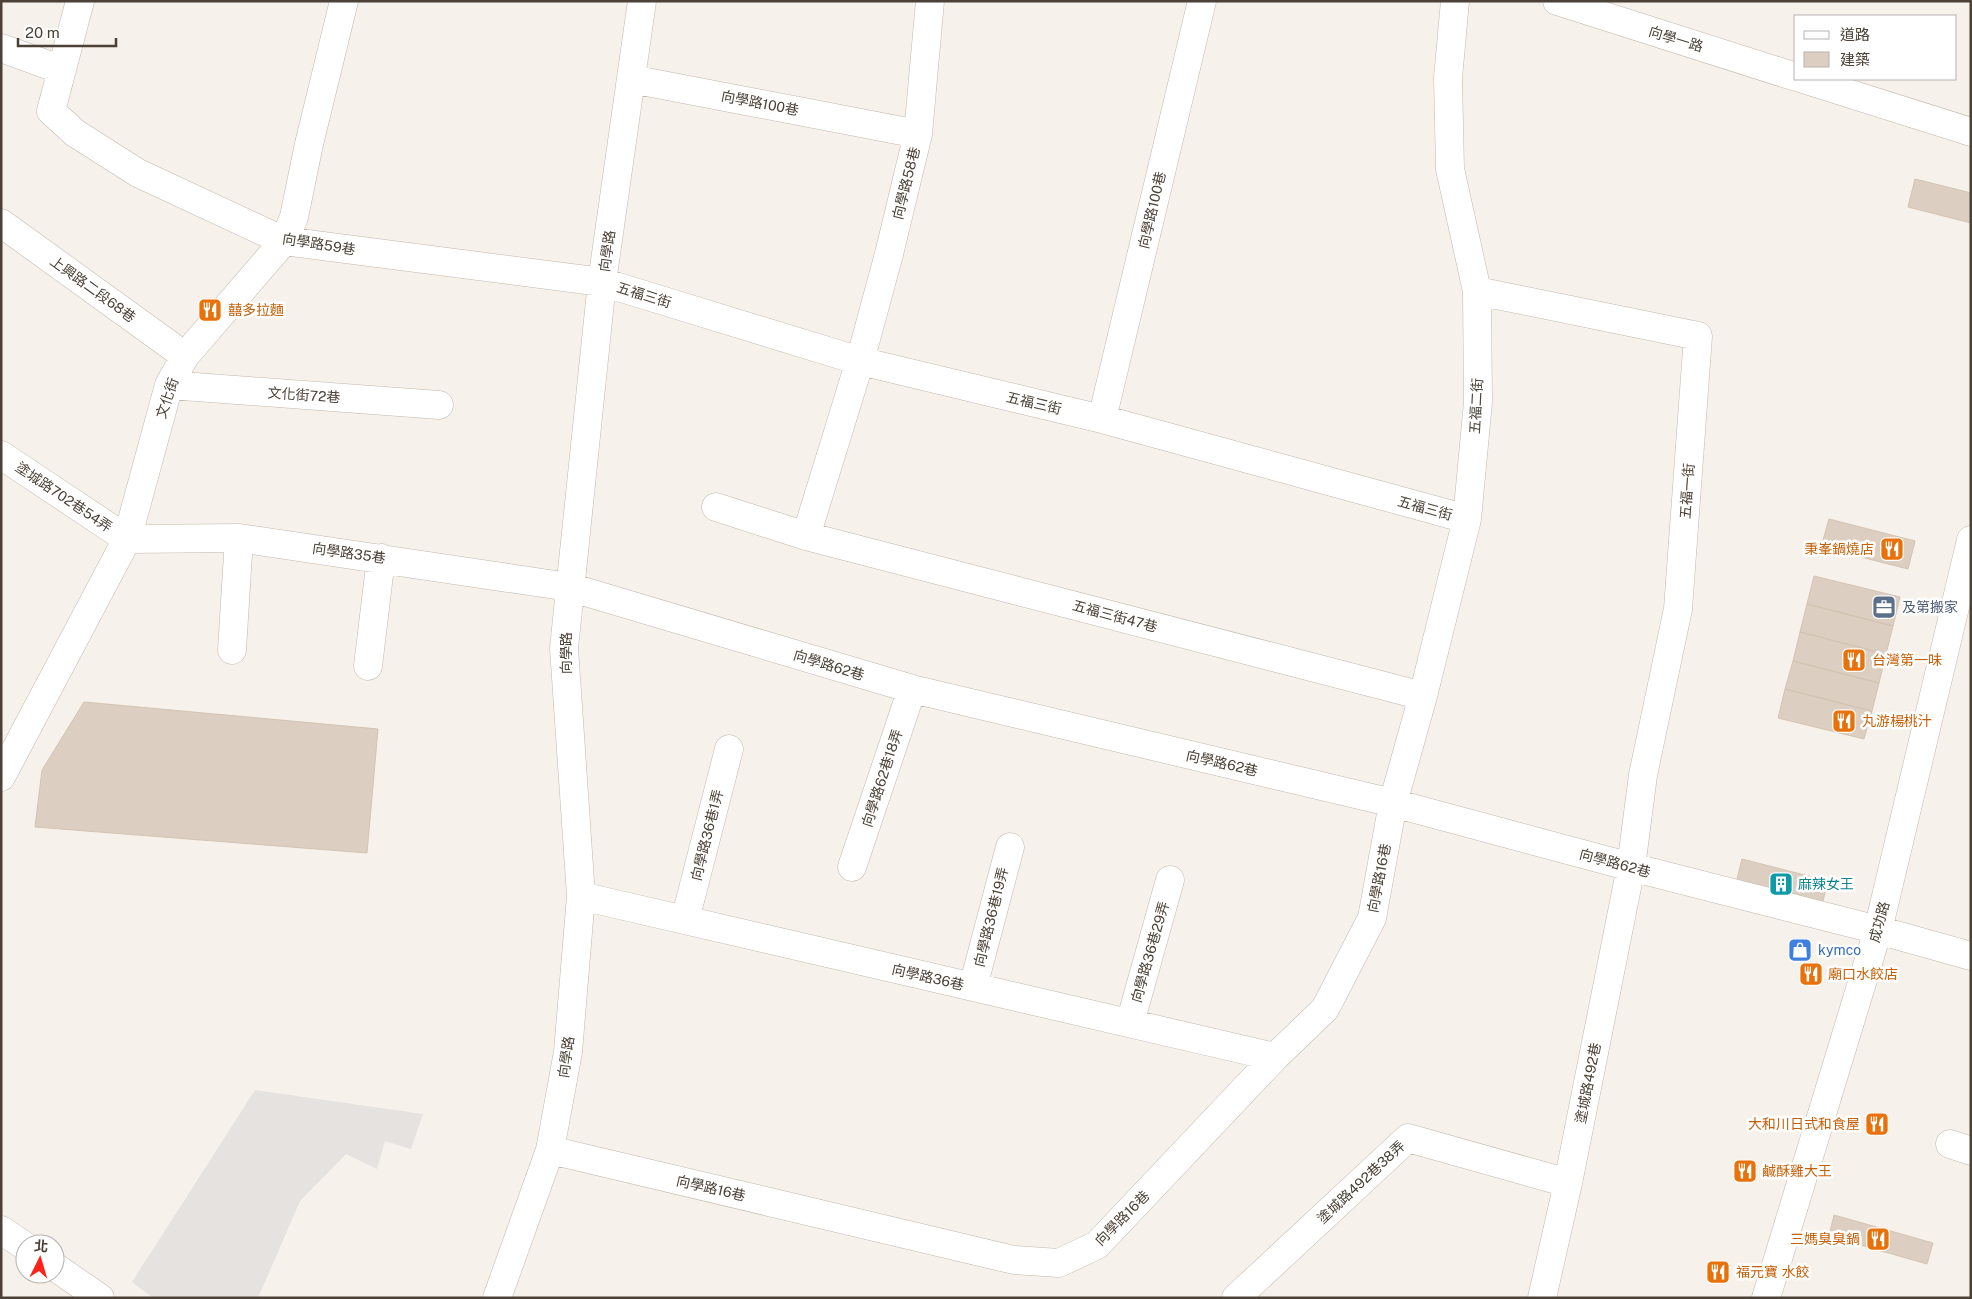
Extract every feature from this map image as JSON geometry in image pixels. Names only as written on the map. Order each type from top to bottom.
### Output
[{"type":"street","points":[[1,48],[62,70],[80,1]]},
{"type":"street","name":"文化街","points":[[1,777],[127,538],[169,386],[186,356],[284,241],[294,218],[309,144],[344,1]]},
{"type":"street","name":"向學路","points":[[497,1298],[550,1150],[568,1052],[581,896],[564,648],[602,282],[642,1]]},
{"type":"street","name":"向學路58巷","points":[[860,361],[889,254],[918,134],[930,1]]},
{"type":"street","name":"向學路100巷","points":[[1102,419],[1202,1]]},
{"type":"street","name":"五福二街","points":[[1393,803],[1423,696],[1468,519],[1478,402],[1477,291],[1450,169],[1448,78],[1455,1]]},
{"type":"street","name":"向學一路","points":[[1557,1],[1794,75]]},
{"type":"street","name":"向學路59巷","points":[[62,70],[51,111],[75,133],[138,173],[284,241],[602,282]]},
{"type":"street","name":"向學路100巷","points":[[631,79],[918,134]]},
{"type":"street","points":[[1806,80],[1971,132]]},
{"type":"street","name":"上興路二段68巷","points":[[1,223],[186,356]]},
{"type":"street","name":"五福三街","points":[[602,282],[860,361],[1102,419],[1468,519]]},
{"type":"street","name":"五福一街","points":[[1477,291],[1698,336],[1678,610],[1643,775],[1631,868]]},
{"type":"street","points":[[806,536],[860,361]]},
{"type":"street","name":"文化街72巷","points":[[169,386],[439,405]]},
{"type":"street","name":"塗城路702巷54弄","points":[[1,455],[127,538]]},
{"type":"street","name":"五福三街47巷","points":[[716,507],[806,536],[1423,696]]},
{"type":"street","name":"向學路35巷","points":[[127,538],[239,538],[569,587]]},
{"type":"street","points":[[232,650],[239,538]]},
{"type":"street","name":"成功路","points":[[1766,1298],[1878,930],[1971,540]]},
{"type":"street","points":[[368,666],[381,558]]},
{"type":"street","name":"向學路62巷","points":[[569,587],[912,689],[1393,803],[1631,868],[1878,930],[1971,956]]},
{"type":"street","name":"向學路62巷18弄","points":[[852,867],[912,689]]},
{"type":"street","name":"向學路36巷1弄","points":[[685,920],[729,749]]},
{"type":"street","name":"向學路16巷","points":[[550,1150],[1014,1260],[1059,1264],[1097,1245],[1275,1057],[1325,1009],[1372,918],[1393,803]]},
{"type":"street","name":"向學路36巷19弄","points":[[973,987],[1010,847]]},
{"type":"street","name":"塗城路492巷","points":[[1542,1298],[1568,1182],[1631,868]]},
{"type":"street","name":"向學路36巷29弄","points":[[1130,1023],[1170,880]]},
{"type":"street","name":"向學路36巷","points":[[581,896],[1275,1057]]},
{"type":"street","name":"塗城路492巷38弄","points":[[1236,1298],[1408,1138],[1568,1182]]},
{"type":"street","points":[[1,1230],[15,1239]]},
{"type":"street","points":[[65,1274],[100,1298]]},
{"type":"shaded area","points":[[255,1090],[423,1114],[411,1149],[385,1141],[377,1169],[346,1154],[300,1201],[258,1298],[153,1298],[132,1282]]},
{"type":"building","points":[[1915,179],[1971,193],[1971,223],[1908,207]]},
{"type":"building","points":[[1829,519],[1915,541],[1908,569],[1821,547]]},
{"type":"building","points":[[1814,576],[1900,597],[1893,626],[1807,604]]},
{"type":"building","points":[[1807,604],[1893,626],[1886,654],[1800,632]]},
{"type":"building","points":[[1800,632],[1886,654],[1879,683],[1793,661]]},
{"type":"building","points":[[1793,661],[1879,683],[1872,711],[1785,689]]},
{"type":"building","points":[[1785,689],[1872,711],[1864,739],[1778,718]]},
{"type":"building","points":[[84,702],[378,729],[367,853],[35,827],[42,770]]},
{"type":"building","name":"麻辣女王","points":[[1742,859],[1828,881],[1821,909],[1735,887]]},
{"type":"building","points":[[1834,1215],[1933,1243],[1927,1264],[1829,1236]]},
{"type":"place","name":"囍多拉麵","points":[[210,310]]},
{"type":"place","name":"秉峯鍋燒店","points":[[1892,549]]},
{"type":"place","name":"及第搬家","points":[[1884,607]]},
{"type":"place","name":"台灣第一味","points":[[1854,660]]},
{"type":"place","name":"丸游楊桃汁","points":[[1844,721]]},
{"type":"place","name":"麻辣女王","points":[[1781,884]]},
{"type":"place","name":"kymco","points":[[1800,950]]},
{"type":"place","name":"廟口水餃店","points":[[1811,974]]},
{"type":"place","name":"大和川日式和食屋","points":[[1877,1124]]},
{"type":"place","name":"鹹酥雞大王","points":[[1745,1171]]},
{"type":"place","name":"三媽臭臭鍋","points":[[1878,1239]]},
{"type":"place","name":"福元寶 水餃","points":[[1718,1272]]}]
